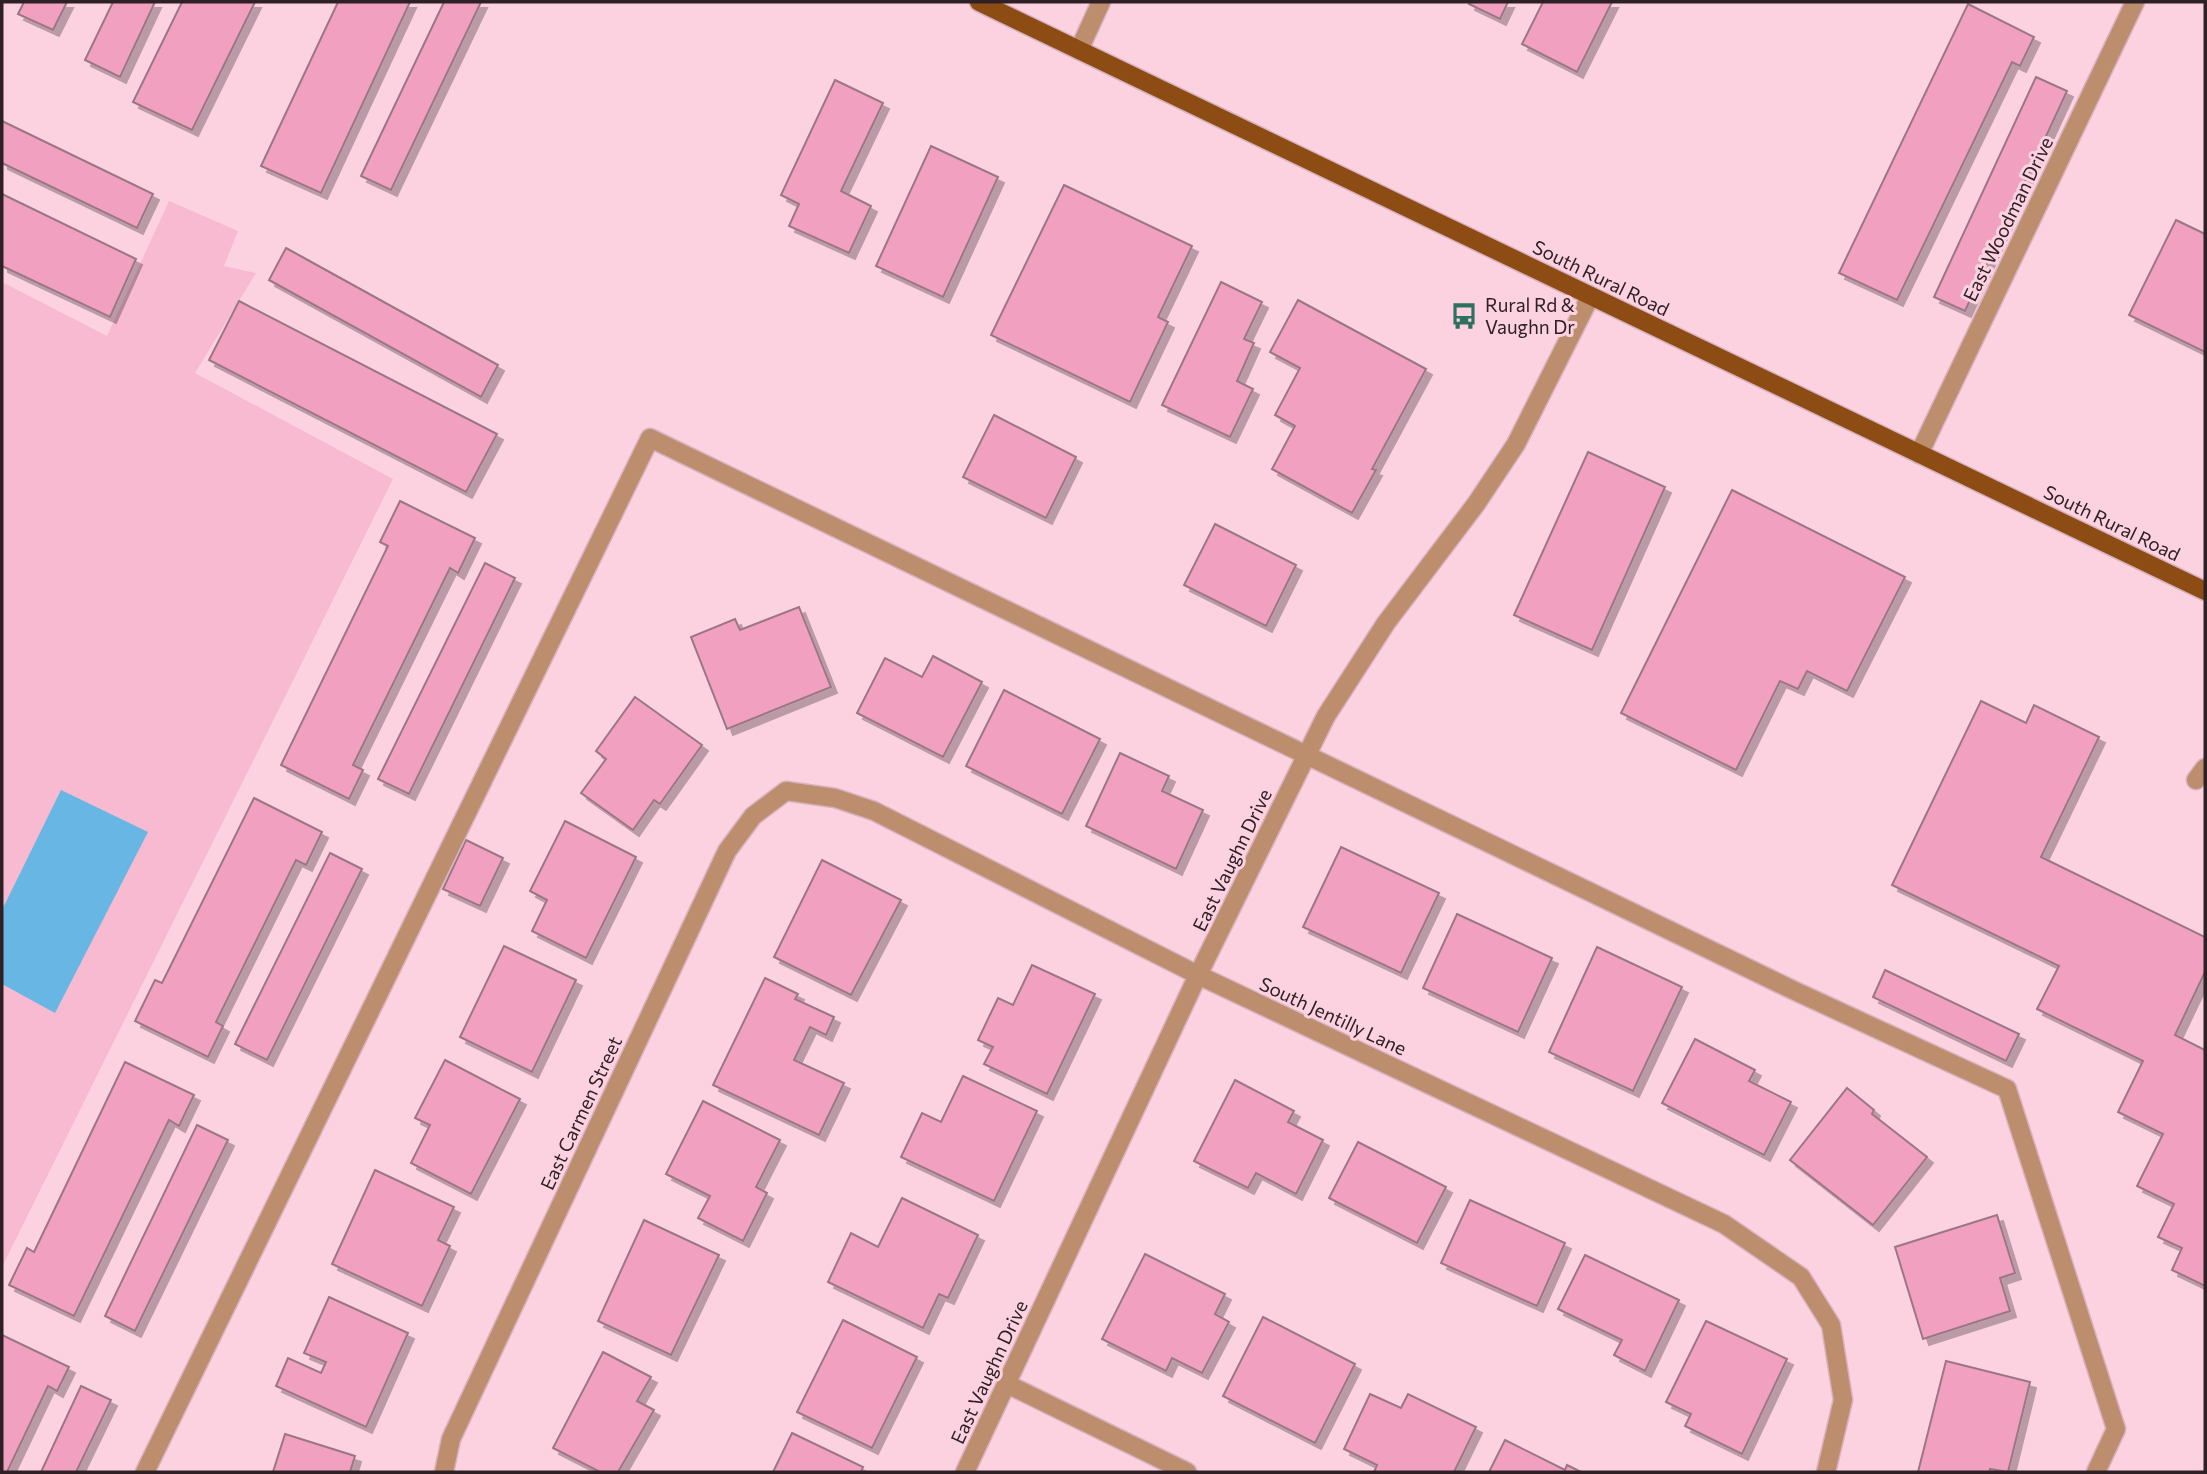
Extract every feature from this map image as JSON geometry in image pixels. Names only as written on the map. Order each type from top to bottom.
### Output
[{"type":"main road","name":"South Rural Road","points":[[979,2],[2205,591]]},
{"type":"street","points":[[1079,50],[1101,2]]},
{"type":"street","name":"East Woodman Drive","points":[[1919,454],[2135,2]]},
{"type":"street","name":"East Vaughn Drive","points":[[965,1472],[1198,975],[1326,716],[1386,623],[1476,504],[1516,444],[1590,296]]},
{"type":"street","points":[[145,1472],[649,438],[1795,991],[2007,1089],[2116,1429],[2096,1472]]},
{"type":"street","name":"South Jentilly Lane","points":[[786,791],[835,798],[874,811],[1198,975],[1724,1224],[1801,1277],[1831,1325],[1843,1400],[1826,1472]]},
{"type":"street","name":"East Carmen Street","points":[[444,1472],[451,1439],[727,851],[753,816],[786,791]]},
{"type":"street","points":[[1007,1384],[1187,1472]]},
{"type":"shaded area","points":[[169,201],[238,231],[224,266],[256,273],[195,373],[393,479],[2,1267],[2,282],[107,336]]},
{"type":"water","points":[[61,790],[148,832],[55,1013],[2,984],[2,910]]},
{"type":"building","points":[[24,2],[67,2],[53,30],[18,14]]},
{"type":"building","points":[[113,2],[155,2],[120,77],[85,60]]},
{"type":"building","points":[[182,2],[255,2],[192,130],[133,102]]},
{"type":"building","points":[[338,2],[410,2],[321,193],[261,166]]},
{"type":"building","points":[[444,2],[481,2],[391,190],[361,176]]},
{"type":"building","points":[[1508,2],[1500,19],[1469,4]]},
{"type":"building","points":[[1543,2],[1612,2],[1577,72],[1522,44]]},
{"type":"building","points":[[1968,4],[2034,37],[2020,66],[2012,62],[1897,300],[1839,273]]},
{"type":"building","points":[[2036,77],[2067,91],[1965,311],[1934,297]]},
{"type":"building","points":[[835,80],[883,103],[841,191],[871,206],[849,253],[789,226],[799,204],[781,195]]},
{"type":"building","points":[[2,121],[153,194],[137,228],[2,163]]},
{"type":"building","points":[[931,146],[998,177],[943,297],[876,266]]},
{"type":"building","points":[[1064,185],[1192,246],[1158,317],[1168,322],[1130,402],[991,335]]},
{"type":"building","points":[[2,194],[136,259],[110,317],[2,266]]},
{"type":"building","points":[[2176,220],[2205,234],[2205,352],[2129,315]]},
{"type":"building","points":[[286,248],[498,365],[481,397],[269,280]]},
{"type":"building","points":[[1221,282],[1262,302],[1244,339],[1254,343],[1237,381],[1253,389],[1230,437],[1162,405]]},
{"type":"building","points":[[1298,300],[1426,369],[1372,469],[1376,470],[1352,513],[1272,469],[1295,426],[1275,415],[1300,368],[1270,352]]},
{"type":"building","points":[[239,301],[497,434],[466,492],[209,360]]},
{"type":"building","points":[[994,415],[1076,457],[1046,518],[963,477]]},
{"type":"building","points":[[1588,452],[1665,487],[1592,650],[1514,615]]},
{"type":"building","points":[[1732,490],[1905,577],[1847,691],[1807,671],[1798,689],[1780,681],[1736,770],[1621,713]]},
{"type":"building","points":[[400,501],[475,538],[458,573],[450,568],[353,765],[363,770],[349,799],[281,765],[388,546],[380,542]]},
{"type":"building","points":[[1215,524],[1296,565],[1266,626],[1184,585]]},
{"type":"building","points":[[485,563],[515,578],[409,794],[378,779]]},
{"type":"building","points":[[799,607],[831,687],[727,729],[691,637],[735,619],[740,630]]},
{"type":"building","points":[[933,656],[982,682],[943,757],[857,713],[885,658],[922,677]]},
{"type":"building","points":[[1004,690],[1100,739],[1062,814],[966,766]]},
{"type":"building","points":[[635,697],[702,745],[660,804],[654,800],[633,830],[581,793],[606,759],[596,751]]},
{"type":"building","points":[[1981,701],[2026,723],[2034,705],[2099,737],[2041,857],[2205,937],[2205,972],[2175,1035],[2205,1050],[2205,1286],[2172,1270],[2182,1248],[2158,1237],[2174,1204],[2137,1186],[2163,1134],[2118,1112],[2143,1061],[2037,1009],[2059,966],[1892,885]]},
{"type":"building","points":[[1120,753],[1169,776],[1162,791],[1203,810],[1176,869],[1086,826]]},
{"type":"building","points":[[254,798],[322,832],[306,865],[296,860],[216,1022],[223,1026],[208,1057],[135,1021],[155,980],[162,983]]},
{"type":"building","points":[[565,821],[636,857],[586,958],[532,931],[547,900],[530,891]]},
{"type":"building","points":[[466,840],[503,858],[480,906],[443,889]]},
{"type":"building","points":[[1341,847],[1439,893],[1401,973],[1303,927]]},
{"type":"building","points":[[330,853],[362,869],[267,1060],[235,1044]]},
{"type":"building","points":[[822,860],[901,900],[851,995],[774,957]]},
{"type":"building","points":[[1457,914],[1552,958],[1518,1032],[1423,988]]},
{"type":"building","points":[[504,946],[576,980],[532,1072],[460,1037]]},
{"type":"building","points":[[1597,947],[1682,987],[1633,1091],[1549,1052]]},
{"type":"building","points":[[1032,965],[1095,994],[1047,1094],[984,1064],[993,1047],[978,1040],[998,998],[1013,1005]]},
{"type":"building","points":[[1885,970],[2019,1034],[2006,1061],[1873,997]]},
{"type":"building","points":[[765,978],[798,994],[795,999],[834,1017],[826,1035],[810,1027],[794,1060],[844,1083],[819,1135],[713,1085]]},
{"type":"building","points":[[1695,1039],[1755,1070],[1749,1081],[1791,1102],[1764,1155],[1662,1103]]},
{"type":"building","points":[[445,1060],[520,1099],[471,1194],[411,1163],[430,1125],[415,1118]]},
{"type":"building","points":[[125,1062],[194,1095],[179,1126],[169,1120],[74,1316],[9,1285],[27,1248],[34,1252]]},
{"type":"building","points":[[963,1076],[1037,1111],[994,1201],[901,1157],[922,1113],[941,1122]]},
{"type":"building","points":[[1235,1080],[1294,1111],[1288,1122],[1323,1140],[1296,1194],[1256,1173],[1248,1188],[1194,1161]]},
{"type":"building","points":[[1847,1088],[1874,1110],[1872,1114],[1927,1157],[1873,1225],[1790,1160]]},
{"type":"building","points":[[703,1101],[780,1140],[756,1187],[767,1193],[743,1241],[698,1218],[710,1196],[666,1174]]},
{"type":"building","points":[[197,1125],[228,1140],[135,1331],[105,1316]]},
{"type":"building","points":[[1358,1142],[1446,1187],[1417,1243],[1329,1198]]},
{"type":"building","points":[[375,1170],[454,1207],[438,1240],[450,1246],[422,1306],[332,1264]]},
{"type":"building","points":[[902,1198],[978,1235],[948,1298],[939,1294],[923,1328],[828,1282],[851,1233],[878,1247]]},
{"type":"building","points":[[1470,1200],[1565,1243],[1537,1306],[1441,1263]]},
{"type":"building","points":[[1997,1215],[2015,1273],[2000,1278],[2010,1311],[1923,1339],[1895,1247]]},
{"type":"building","points":[[644,1220],[719,1255],[671,1355],[598,1321]]},
{"type":"building","points":[[1145,1254],[1225,1294],[1215,1314],[1229,1322],[1202,1373],[1172,1358],[1166,1371],[1102,1339]]},
{"type":"building","points":[[1585,1255],[1679,1300],[1645,1371],[1614,1355],[1622,1340],[1558,1309]]},
{"type":"building","points":[[329,1297],[408,1333],[366,1427],[276,1386],[288,1358],[321,1373],[326,1362],[304,1353]]},
{"type":"building","points":[[1263,1317],[1355,1364],[1315,1443],[1223,1396]]},
{"type":"building","points":[[843,1320],[917,1357],[872,1448],[797,1412]]},
{"type":"building","points":[[1706,1321],[1787,1359],[1742,1454],[1685,1426],[1691,1414],[1666,1402]]},
{"type":"building","points":[[2,1335],[69,1367],[57,1391],[48,1386],[7,1472],[2,1472]]},
{"type":"building","points":[[603,1352],[651,1377],[637,1401],[654,1410],[618,1472],[600,1472],[553,1448]]},
{"type":"building","points":[[1946,1361],[2030,1382],[2008,1472],[1990,1469],[1989,1472],[1918,1472]]},
{"type":"building","points":[[81,1386],[111,1400],[76,1472],[41,1472]]},
{"type":"building","points":[[1370,1394],[1401,1408],[1408,1394],[1476,1427],[1454,1472],[1374,1472],[1377,1465],[1344,1449]]},
{"type":"building","points":[[792,1433],[863,1467],[861,1472],[773,1472]]},
{"type":"building","points":[[285,1434],[355,1456],[350,1472],[273,1472]]},
{"type":"building","points":[[1505,1440],[1565,1470],[1567,1465],[1581,1472],[1489,1472]]},
{"type":"place","name":"Rural Rd & Vaughn Dr","points":[[1464,316]]}]
